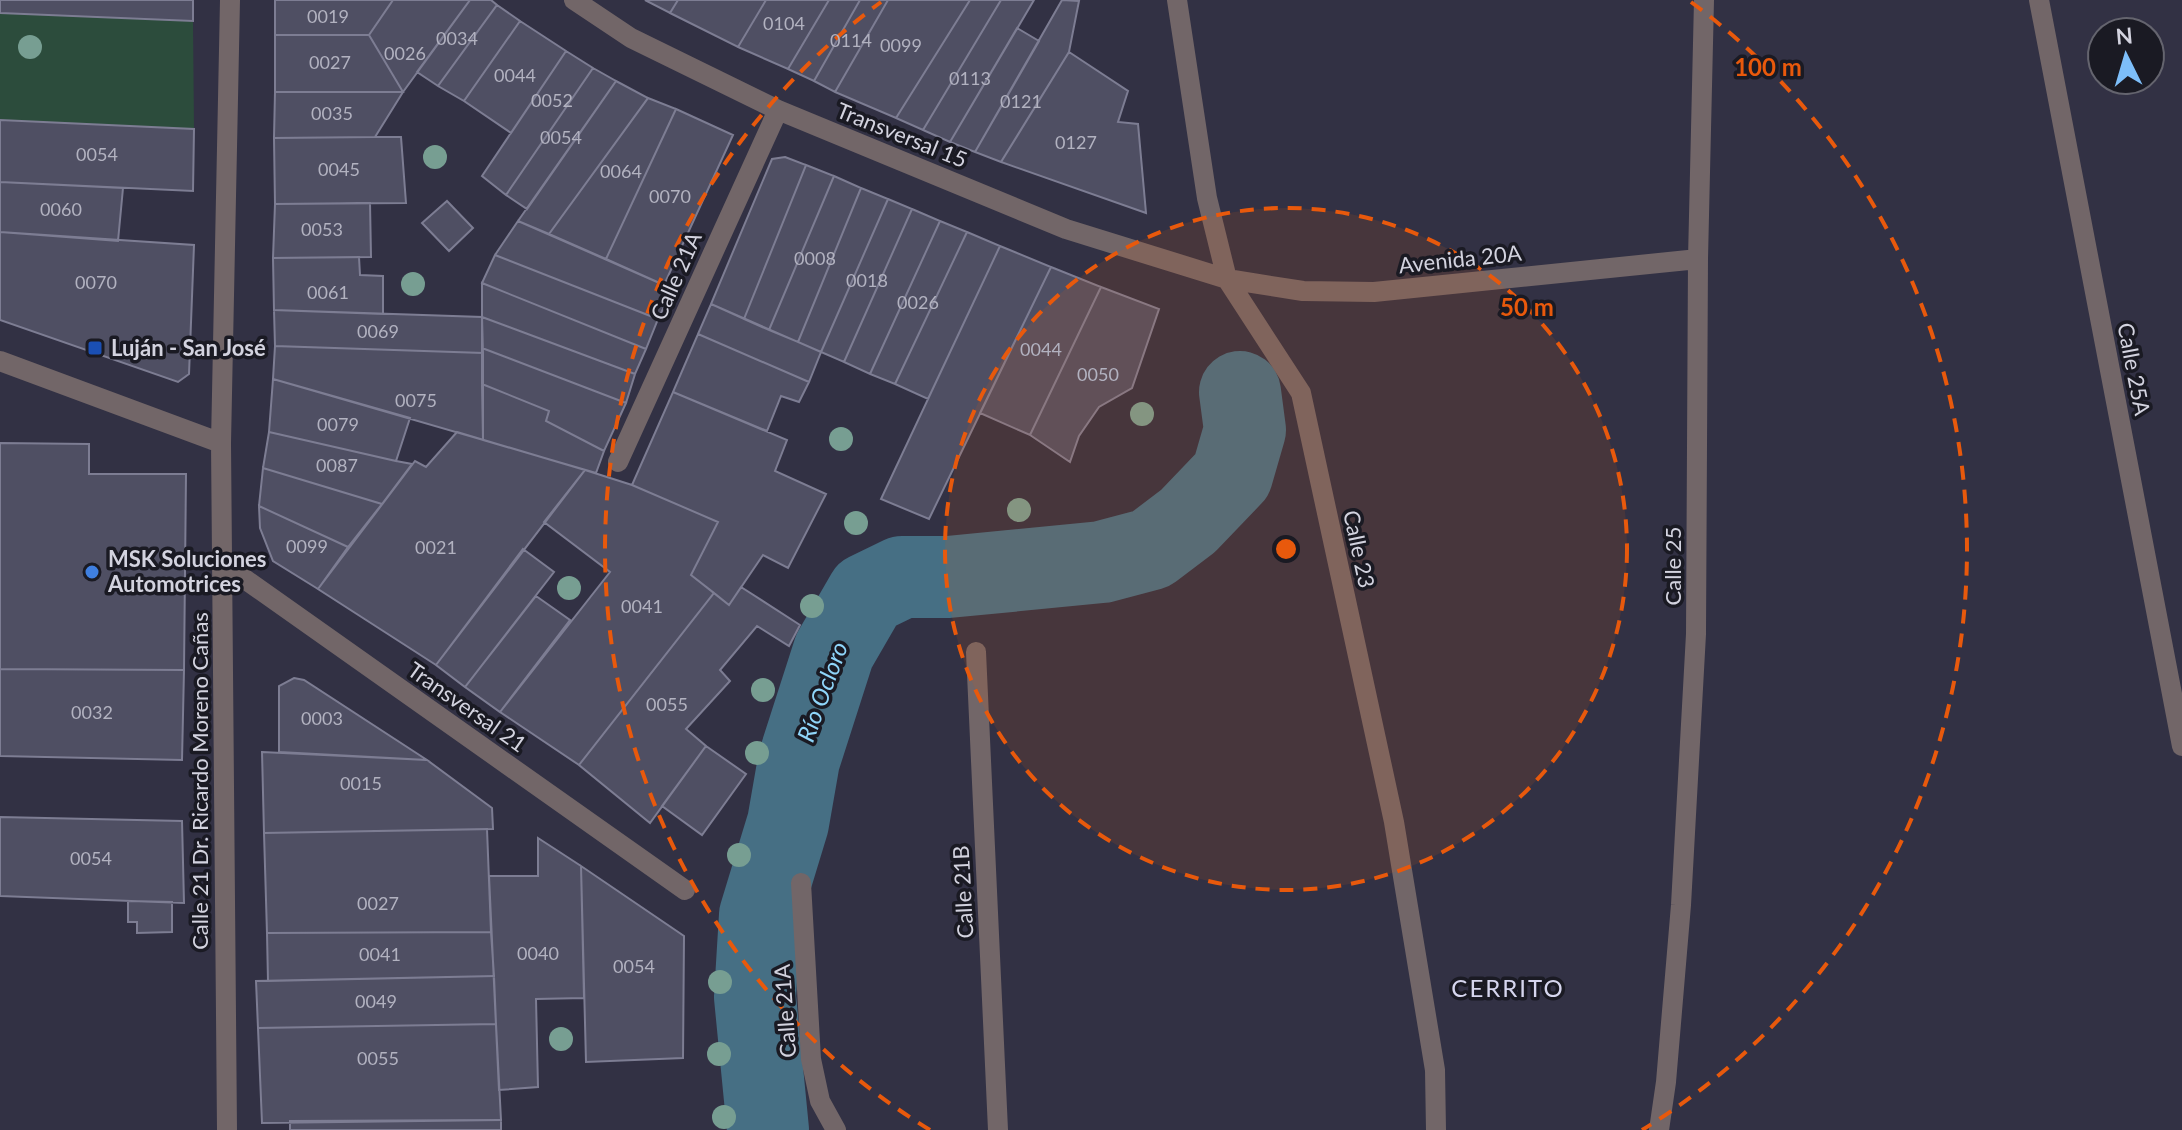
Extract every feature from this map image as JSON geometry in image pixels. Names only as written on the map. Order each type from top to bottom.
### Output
[{"type":"street","name":"Calle 21 Dr. Ricardo Moreno Cañas","points":[[227,1130],[221,443],[230,0]]},
{"type":"street","name":"Transversal 15","points":[[574,0],[631,38],[778,110],[1066,229],[1227,279]]},
{"type":"street","name":"Calle 23","points":[[1177,0],[1207,198],[1227,279],[1301,393],[1394,822],[1435,1070],[1436,1130]]},
{"type":"street","name":"Calle 25","points":[[1659,1130],[1681,905],[1696,634],[1698,259],[1704,0]]},
{"type":"street","name":"Calle 25A","points":[[2039,0],[2182,746]]},
{"type":"street","name":"Calle 21A","points":[[618,462],[778,110]]},
{"type":"street","name":"Avenida 20A","points":[[1227,279],[1303,291],[1374,292],[1698,259]]},
{"type":"street","points":[[0,361],[221,443]]},
{"type":"street","name":"Transversal 21","points":[[222,563],[685,890]]},
{"type":"street","name":"Calle 21B","points":[[976,652],[998,1130]]},
{"type":"street","name":"Calle 21A","points":[[801,883],[811,1059],[820,1101],[836,1130]]},
{"type":"green space","points":[[0,13],[193,21],[194,129],[0,120]]},
{"type":"building","points":[[0,0],[193,0],[193,21],[0,13]]},
{"type":"building","points":[[275,0],[393,0],[369,35],[275,35]]},
{"type":"building","points":[[393,0],[470,0],[403,92],[369,35]]},
{"type":"building","points":[[470,0],[491,0],[497,5],[438,86],[417,72]]},
{"type":"building","points":[[645,0],[678,0],[670,13]]},
{"type":"building","points":[[678,0],[766,0],[738,47],[670,13]]},
{"type":"building","points":[[766,0],[829,0],[788,69],[738,47]]},
{"type":"building","points":[[829,0],[860,0],[814,81],[788,69]]},
{"type":"building","points":[[860,0],[888,0],[835,92],[814,81]]},
{"type":"building","points":[[888,0],[970,0],[896,118],[835,92]]},
{"type":"building","points":[[970,0],[1001,0],[923,130],[896,118]]},
{"type":"building","points":[[1001,0],[1034,0],[950,142],[923,130]]},
{"type":"building","points":[[1062,0],[1079,1],[1069,52],[1001,162],[975,152]]},
{"type":"building","points":[[497,5],[520,21],[464,101],[438,86]]},
{"type":"building","points":[[520,21],[566,51],[511,133],[464,101]]},
{"type":"building","points":[[1017,28],[1039,41],[975,152],[950,142]]},
{"type":"building","points":[[275,35],[369,35],[403,92],[275,92]]},
{"type":"building","points":[[566,51],[593,68],[506,195],[482,176]]},
{"type":"building","points":[[1069,52],[1128,91],[1118,122],[1138,124],[1146,213],[1001,162]]},
{"type":"building","points":[[593,68],[616,81],[527,209],[506,195]]},
{"type":"building","points":[[616,81],[648,98],[549,234],[518,221]]},
{"type":"building","points":[[275,92],[403,92],[375,137],[274,138]]},
{"type":"building","points":[[648,98],[676,109],[606,259],[549,234]]},
{"type":"building","points":[[676,109],[733,135],[664,285],[606,259]]},
{"type":"building","points":[[0,120],[194,129],[193,191],[0,182]]},
{"type":"building","points":[[401,137],[406,203],[275,204],[274,138]]},
{"type":"building","points":[[785,157],[806,165],[744,319],[711,304],[772,159]]},
{"type":"building","points":[[806,165],[834,176],[769,330],[744,319]]},
{"type":"building","points":[[834,176],[861,188],[798,342],[769,330]]},
{"type":"building","points":[[0,182],[123,188],[118,241],[0,232]]},
{"type":"building","points":[[861,188],[888,199],[821,352],[798,342]]},
{"type":"building","points":[[888,199],[912,209],[844,362],[821,352]]},
{"type":"building","points":[[447,201],[473,228],[449,251],[422,223]]},
{"type":"building","points":[[370,203],[371,257],[273,258],[275,204]]},
{"type":"building","points":[[912,209],[940,221],[870,374],[844,362]]},
{"type":"building","points":[[518,221],[673,289],[658,319],[495,255]]},
{"type":"building","points":[[940,221],[967,232],[895,384],[870,374]]},
{"type":"building","points":[[0,232],[194,245],[189,374],[178,382],[0,320]]},
{"type":"building","points":[[967,232],[1000,246],[928,399],[895,384]]},
{"type":"building","points":[[1000,246],[1051,267],[929,519],[881,499]]},
{"type":"building","points":[[495,255],[658,319],[646,349],[482,283]]},
{"type":"building","points":[[359,257],[360,275],[383,276],[383,314],[274,310],[273,258]]},
{"type":"building","points":[[1051,267],[1101,287],[1030,435],[980,413]]},
{"type":"building","points":[[482,283],[646,349],[635,374],[482,317]]},
{"type":"building","points":[[1101,287],[1159,309],[1132,388],[1099,407],[1079,436],[1070,462],[1030,435]]},
{"type":"building","points":[[711,304],[821,352],[809,382],[698,334]]},
{"type":"building","points":[[274,310],[482,317],[483,353],[275,346]]},
{"type":"building","points":[[482,317],[635,374],[626,403],[482,348]]},
{"type":"building","points":[[698,334],[809,382],[799,402],[781,396],[767,431],[673,392]]},
{"type":"building","points":[[275,346],[483,353],[483,440],[273,379]]},
{"type":"building","points":[[482,348],[626,403],[604,451],[546,421],[549,411],[482,384]]},
{"type":"building","points":[[273,379],[410,418],[396,461],[269,432]]},
{"type":"building","points":[[482,384],[549,411],[546,421],[604,451],[596,473],[483,440]]},
{"type":"building","points":[[673,392],[787,440],[775,471],[826,494],[788,568],[763,555],[729,605],[691,575],[718,522],[632,485]]},
{"type":"building","points":[[269,432],[412,464],[382,504],[263,468]]},
{"type":"building","points":[[457,432],[585,470],[436,665],[318,589],[415,461],[426,467]]},
{"type":"building","name":"MSK Soluciones Automotrices","points":[[0,443],[89,444],[89,474],[186,474],[184,670],[0,669]]},
{"type":"building","points":[[263,468],[382,504],[348,547],[259,506]]},
{"type":"building","points":[[585,470],[632,485],[718,522],[691,575],[714,593],[579,765],[500,712],[610,572],[544,522]]},
{"type":"building","points":[[259,506],[348,547],[318,589],[273,561],[260,528]]},
{"type":"building","points":[[523,549],[554,572],[465,687],[436,665]]},
{"type":"building","points":[[741,587],[800,625],[789,646],[757,626],[720,670],[730,681],[686,729],[706,746],[650,823],[579,765],[714,593],[729,605]]},
{"type":"building","points":[[536,596],[570,620],[500,712],[465,687]]},
{"type":"building","points":[[0,669],[184,670],[182,760],[0,756]]},
{"type":"building","points":[[294,678],[304,680],[427,760],[279,752],[279,686]]},
{"type":"building","points":[[706,746],[746,774],[702,835],[662,806]]},
{"type":"building","points":[[262,752],[427,760],[492,808],[493,829],[264,833]]},
{"type":"building","points":[[0,817],[182,821],[184,903],[0,896]]},
{"type":"building","points":[[487,829],[491,932],[267,933],[264,833]]},
{"type":"building","points":[[538,838],[581,866],[584,998],[536,999],[538,1087],[499,1090],[489,876],[538,876]]},
{"type":"building","points":[[581,866],[684,936],[683,1058],[586,1062]]},
{"type":"building","points":[[128,901],[172,902],[172,932],[137,933],[137,922],[128,922]]},
{"type":"building","points":[[491,932],[494,976],[268,981],[267,933]]},
{"type":"building","points":[[494,976],[496,1024],[258,1028],[256,981]]},
{"type":"building","points":[[496,1024],[501,1120],[262,1123],[258,1028]]},
{"type":"building","points":[[501,1120],[501,1130],[290,1130],[290,1121]]},
{"type":"waterway","name":"Río Ocloro","points":[[768,1130],[755,997],[760,915],[788,823],[799,760],[834,651],[867,594],[902,577],[948,577],[1102,562],[1151,549],[1188,521],[1232,475],[1245,430],[1240,392]]},
{"type":"place","name":"Luján - San José","points":[[95,348]]},
{"type":"place","name":"MSK Soluciones Automotrices","points":[[92,572]]},
{"type":"district","name":"CERRITO","points":[[1508,989]]}]
